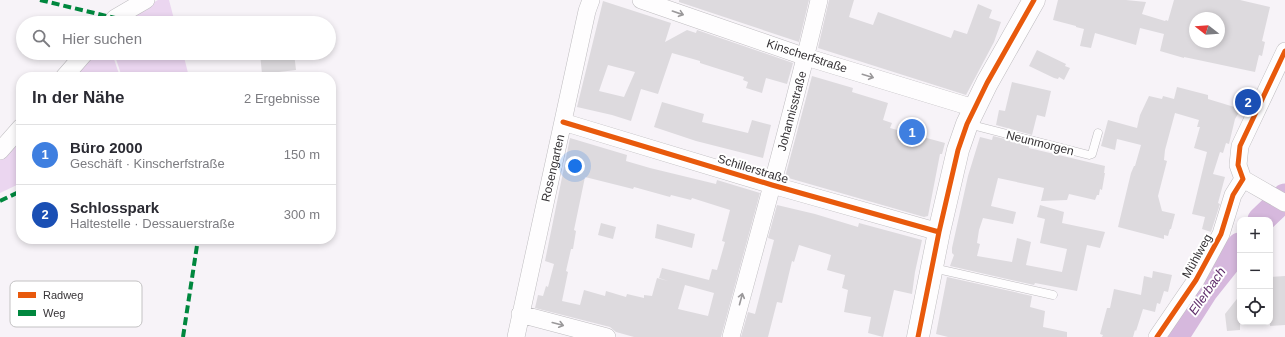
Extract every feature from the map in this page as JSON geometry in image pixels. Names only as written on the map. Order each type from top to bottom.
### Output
[{"type":"street","points":[[119,16],[146,0]]},
{"type":"street","name":"Rosengarten","points":[[516,337],[591,0]]},
{"type":"street","name":"Kinscherfstraße","points":[[641,0],[971,116]]},
{"type":"street","name":"Johannisstraße","points":[[731,337],[806,57],[819,0]]},
{"type":"street","points":[[918,337],[952,172],[971,116],[986,83],[1034,0]]},
{"type":"street","points":[[1285,51],[1240,146],[1238,165],[1243,179],[1285,203]]},
{"type":"street","points":[[68,72],[79,60]]},
{"type":"street","name":"Schillerstraße","points":[[563,122],[772,185],[939,232]]},
{"type":"street","points":[[0,151],[16,133]]},
{"type":"street","name":"Mühlweg","points":[[1156,337],[1196,280],[1221,234],[1232,195],[1243,179]]},
{"type":"street","points":[[520,314],[607,337]]},
{"type":"lane","name":"Neunmorgen","points":[[971,116],[1089,156],[1092,154],[1098,134]]},
{"type":"lane","points":[[932,268],[1053,295]]},
{"type":"shaded area","points":[[158,0],[169,0],[173,16],[129,16]]},
{"type":"shaded area","points":[[85,60],[114,60],[118,72],[74,72]]},
{"type":"shaded area","points":[[116,60],[185,60],[188,72],[120,72]]},
{"type":"shaded area","points":[[16,140],[16,185],[0,193],[0,159]]},
{"type":"building","points":[[679,0],[809,0],[799,42],[679,2]]},
{"type":"building","points":[[829,0],[854,0],[849,17],[873,25],[878,12],[951,38],[954,30],[967,34],[978,4],[992,10],[989,18],[1001,22],[994,42],[966,95],[818,48]]},
{"type":"building","points":[[1058,0],[1126,0],[1146,2],[1142,14],[1165,21],[1168,21],[1174,0],[1240,0],[1270,7],[1262,41],[1265,42],[1262,56],[1259,55],[1255,72],[1184,58],[1160,51],[1164,34],[1140,28],[1136,45],[1095,33],[1091,48],[1080,46],[1084,29],[1053,20]]},
{"type":"building","points":[[603,1],[671,23],[665,42],[687,30],[696,33],[697,30],[793,63],[787,84],[766,78],[762,93],[746,88],[748,82],[743,80],[744,77],[700,63],[700,61],[672,53],[658,94],[641,89],[631,121],[577,107]],"holes":[[[608,65],[635,72],[624,97],[599,91]]]},
{"type":"building","points":[[1037,50],[1066,64],[1065,66],[1070,68],[1064,80],[1059,77],[1058,79],[1054,78],[1029,66]]},
{"type":"building","points":[[261,60],[295,60],[296,70],[262,72]]},
{"type":"building","points":[[812,76],[853,88],[852,92],[888,103],[883,120],[892,123],[890,128],[945,143],[942,154],[940,154],[928,216],[924,217],[785,177]]},
{"type":"building","points":[[1012,82],[1051,91],[1045,117],[1037,115],[1032,135],[996,125],[999,110],[1005,111]]},
{"type":"building","points":[[1177,87],[1208,95],[1208,99],[1241,109],[1235,119],[1229,144],[1226,143],[1223,153],[1220,152],[1213,174],[1225,177],[1218,203],[1220,204],[1211,232],[1202,229],[1205,217],[1192,214],[1207,152],[1194,148],[1200,127],[1197,127],[1199,120],[1175,113],[1165,150],[1164,160],[1167,161],[1158,196],[1162,211],[1175,214],[1168,236],[1164,235],[1164,239],[1118,227],[1131,173],[1135,166],[1141,145],[1117,139],[1115,150],[1101,146],[1108,120],[1137,128],[1140,115],[1149,96],[1162,99],[1163,96],[1174,99]]},
{"type":"building","points":[[662,102],[704,114],[702,122],[748,133],[752,120],[771,125],[763,158],[696,141],[654,127]]},
{"type":"building","points":[[993,136],[1029,145],[1029,148],[1105,166],[1102,190],[1100,189],[1099,195],[1097,195],[1095,200],[1069,194],[1067,200],[1041,201],[1044,188],[998,178],[991,206],[1016,212],[1013,224],[983,218],[979,230],[977,243],[980,244],[977,256],[1012,262],[1017,238],[1031,242],[1026,265],[1062,272],[1067,249],[1040,243],[1045,219],[1037,217],[1040,205],[1064,212],[1062,223],[1105,232],[1100,248],[1087,245],[1077,291],[1035,283],[1034,285],[950,266],[954,255],[952,253],[952,248],[968,176],[980,137],[992,140]]},
{"type":"building","points":[[570,138],[627,155],[626,161],[650,168],[716,184],[717,180],[760,193],[721,337],[634,337],[616,332],[610,327],[535,308],[538,295],[543,296],[546,286],[548,287],[554,264],[545,261]],"holes":[[[585,177],[633,189],[634,187],[670,197],[671,195],[691,200],[692,198],[730,210],[722,241],[725,242],[717,270],[712,269],[709,280],[662,268],[659,278],[668,281],[657,278],[652,296],[644,295],[644,298],[627,294],[626,297],[606,291],[605,296],[584,290],[580,305],[562,301],[568,272],[566,271],[571,249],[573,249],[576,231],[574,230]],[[685,285],[714,293],[708,316],[678,309]]]},
{"type":"building","points":[[777,205],[815,214],[858,227],[859,223],[922,240],[912,294],[894,290],[883,337],[868,333],[871,317],[844,312],[848,290],[842,288],[845,275],[827,270],[831,255],[799,245],[794,262],[792,261],[782,303],[777,302],[768,337],[741,337],[748,312],[755,314],[774,240],[768,238]]},
{"type":"building","points":[[601,223],[616,227],[613,239],[598,235]]},
{"type":"building","points":[[657,224],[695,234],[692,248],[655,238]]},
{"type":"building","points":[[1153,271],[1172,275],[1168,292],[1164,291],[1160,304],[1157,303],[1155,312],[1143,309],[1133,337],[1102,337],[1103,335],[1100,334],[1107,308],[1110,308],[1114,289],[1141,295],[1144,276],[1152,278]]},
{"type":"building","points":[[1285,276],[1285,325],[1270,326],[1273,325],[1273,277]]},
{"type":"building","points":[[947,277],[1032,296],[1030,307],[1045,311],[1043,327],[1067,332],[1067,337],[948,337],[936,334]]},
{"type":"building","points":[[1237,299],[1237,325],[1240,325],[1240,330],[1227,331],[1225,314]]},
{"type":"waterway","name":"Ellerbach","points":[[1264,217],[1285,197]]},
{"type":"waterway","name":"Ellerbach","points":[[1175,337],[1205,290],[1237,250]]},
{"type":"marked path","points":[[40,0],[107,16]]},
{"type":"marked path","points":[[0,201],[16,193]]},
{"type":"marked path","points":[[183,337],[197,244]]},
{"type":"cycle path","points":[[918,337],[939,232],[958,150],[967,124],[987,83],[1034,0]]},
{"type":"cycle path","points":[[1157,337],[1196,280],[1221,234],[1233,195],[1243,179],[1238,165],[1240,146],[1285,51]]},
{"type":"cycle path","points":[[563,122],[772,185],[939,232]]},
{"type":"place","name":"Schlosspark","points":[[1248,102]]},
{"type":"place","name":"Büro 2000","points":[[912,132]]}]
